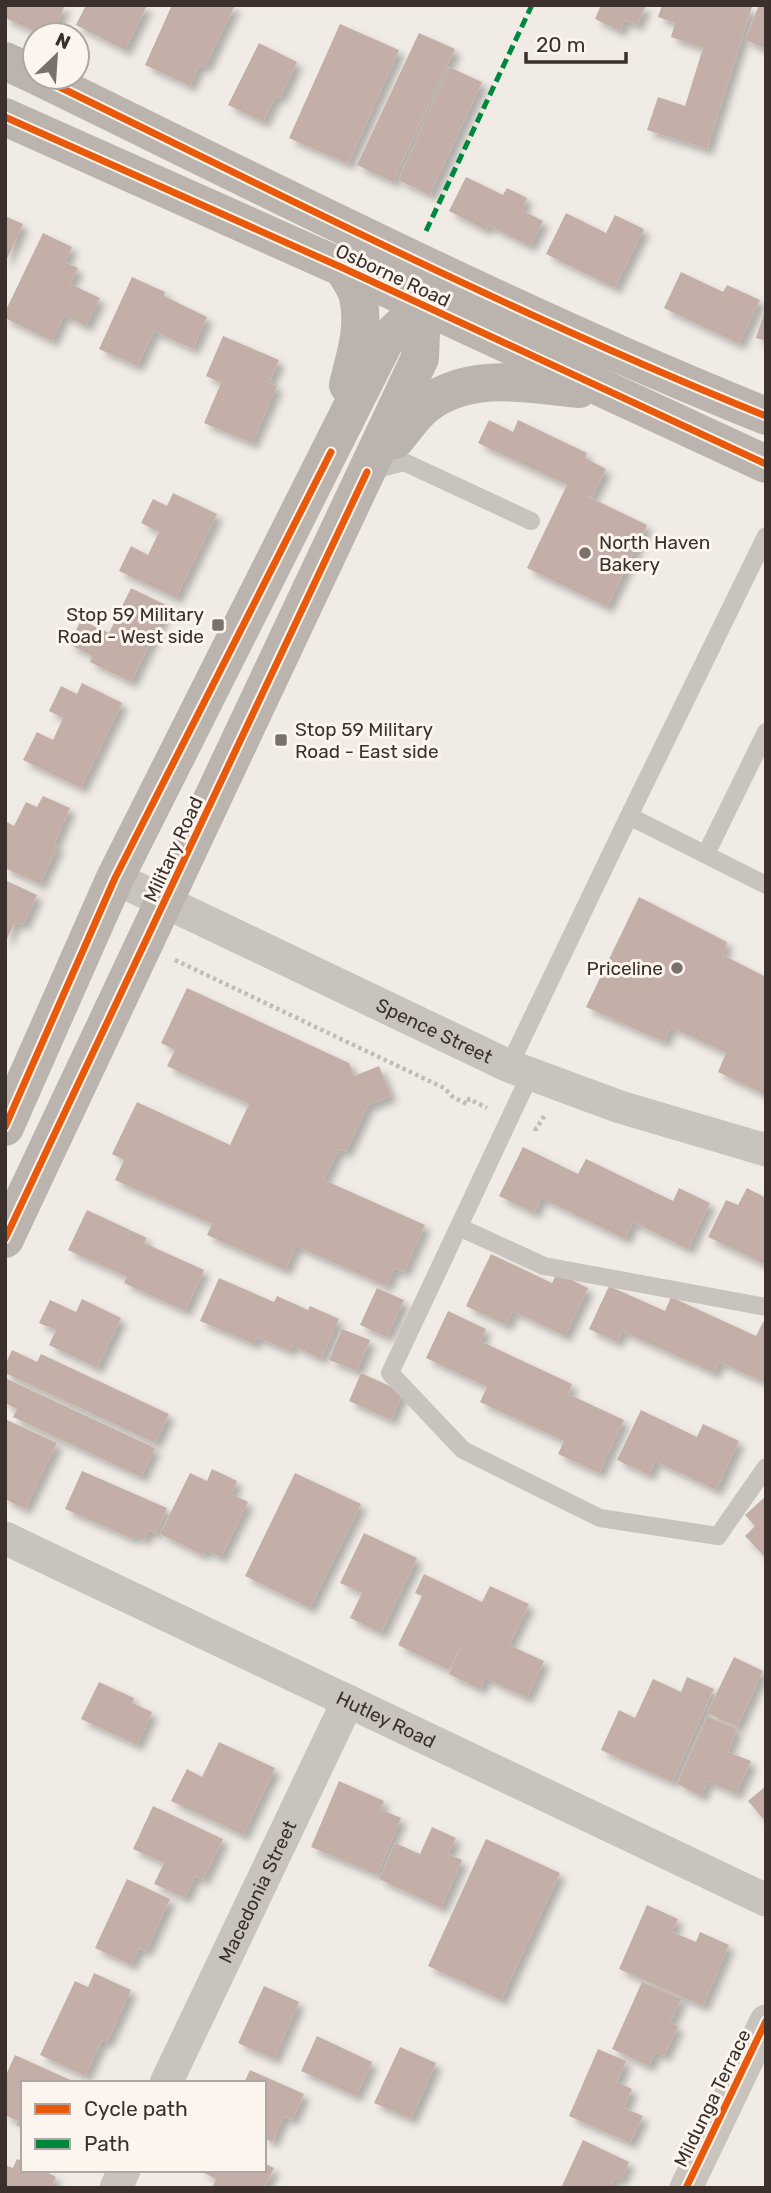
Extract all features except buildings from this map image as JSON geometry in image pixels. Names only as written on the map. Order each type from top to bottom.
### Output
[{"type":"street","name":"Osborne Road","points":[[5,61],[21,68]]},
{"type":"street","name":"Osborne Road","points":[[67,91],[376,243],[703,391],[766,416]]},
{"type":"street","name":"Osborne Road","points":[[5,117],[343,268],[766,464]]},
{"type":"street","points":[[376,243],[422,306],[500,299]]},
{"type":"street","points":[[331,452],[358,348],[360,320],[358,296],[343,268]]},
{"type":"street","name":"Military Road","points":[[5,1127],[115,878],[385,341],[422,306]]},
{"type":"street","name":"Military Road","points":[[5,1239],[145,947],[420,358],[422,306]]},
{"type":"street","points":[[367,472],[426,405],[448,392],[490,381],[606,391]]},
{"type":"street","name":"Spence Street","points":[[115,878],[520,1069],[620,1107],[766,1150]]},
{"type":"street","name":"Hutley Road","points":[[5,1538],[766,1900]]},
{"type":"street","name":"Macedonia Street","points":[[167,2081],[348,1701]]},
{"type":"street","name":"Mildunga Terrace","points":[[686,2188],[766,2021]]},
{"type":"street","points":[[116,2188],[123,2172]]},
{"type":"lane","points":[[367,472],[404,462],[531,521]]},
{"type":"lane","points":[[766,536],[761,556],[629,816],[520,1069],[510,1118],[390,1373],[463,1450],[600,1518],[718,1536],[766,1467]]},
{"type":"lane","points":[[706,855],[766,732]]},
{"type":"lane","points":[[629,816],[766,885]]},
{"type":"lane","points":[[459,1227],[544,1266],[766,1307]]},
{"type":"path","points":[[145,947],[444,1088],[453,1097],[467,1104],[470,1099],[536,1129],[548,1112]]},
{"type":"marked path","points":[[426,231],[532,5]]},
{"type":"cycle path","points":[[68,91],[490,296],[673,378],[766,416]]},
{"type":"cycle path","points":[[5,117],[343,268],[766,464]]},
{"type":"cycle path","points":[[5,1127],[115,878],[331,452]]},
{"type":"cycle path","points":[[5,1239],[367,472]]},
{"type":"cycle path","points":[[686,2188],[766,2021]]},
{"type":"place","name":"North Haven Bakery","points":[[585,553]]},
{"type":"place","name":"Stop 59 Military Road - West side","points":[[218,625]]},
{"type":"place","name":"Stop 59 Military Road - East side","points":[[281,740]]},
{"type":"place","name":"Priceline","points":[[677,968]]}]
